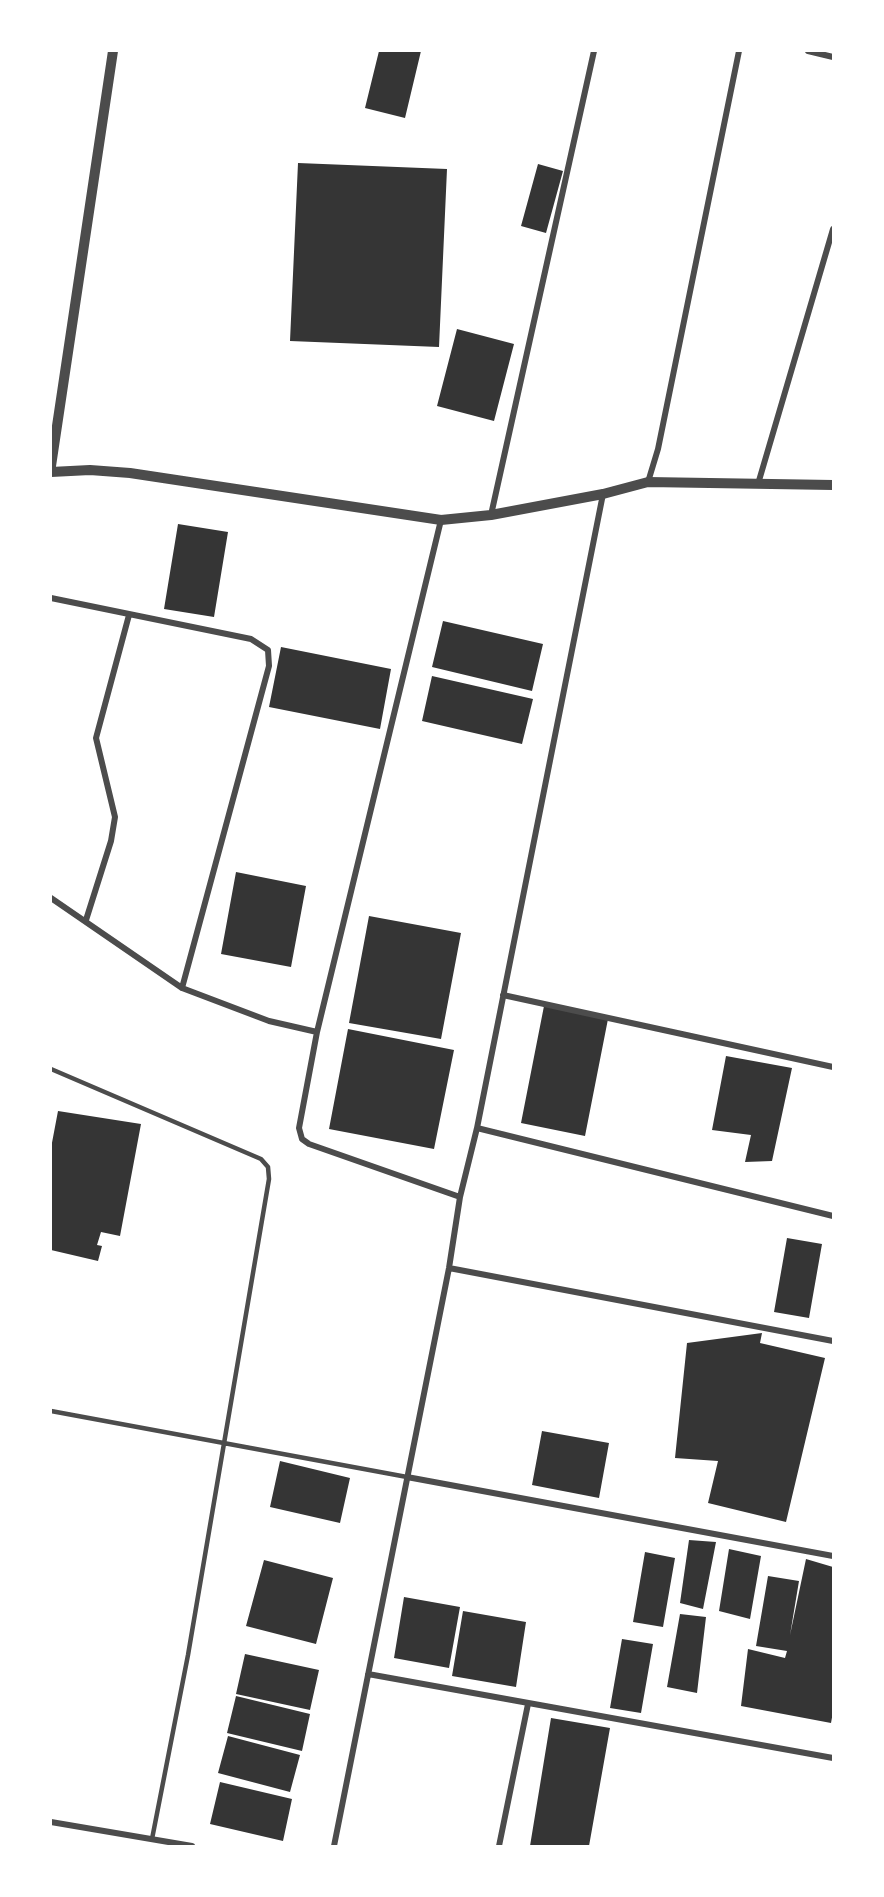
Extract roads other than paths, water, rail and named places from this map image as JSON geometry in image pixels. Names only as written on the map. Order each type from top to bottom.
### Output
[{"type":"street","points":[[51,466],[113,51]]},
{"type":"street","points":[[491,515],[594,51]]},
{"type":"street","points":[[648,482],[658,449],[740,51]]},
{"type":"street","points":[[808,51],[833,57]]},
{"type":"street","points":[[759,484],[833,229]]},
{"type":"street","points":[[51,472],[90,470],[130,473],[441,520],[491,515],[603,494],[648,482],[833,485]]},
{"type":"street","points":[[334,1846],[449,1268],[460,1197],[477,1128],[603,494]]},
{"type":"street","points":[[441,520],[317,1032],[299,1128],[302,1139],[309,1144],[460,1197]]},
{"type":"street","points":[[51,598],[251,639],[268,650],[269,666],[182,988]]},
{"type":"street","points":[[86,920],[111,841],[115,817],[96,738],[129,615]]},
{"type":"street","points":[[51,898],[182,988],[269,1021],[317,1032]]},
{"type":"street","points":[[503,995],[833,1067]]},
{"type":"street","points":[[477,1128],[833,1216]]},
{"type":"street","points":[[449,1268],[833,1341]]},
{"type":"street","points":[[407,1477],[833,1556]]},
{"type":"street","points":[[368,1674],[833,1758]]},
{"type":"street","points":[[499,1846],[528,1704]]},
{"type":"street","points":[[51,1822],[152,1843],[192,1846]]},
{"type":"lane","points":[[51,1069],[261,1159],[268,1167],[269,1179],[222,1443],[188,1655],[152,1843]]},
{"type":"lane","points":[[51,1411],[407,1477]]}]
